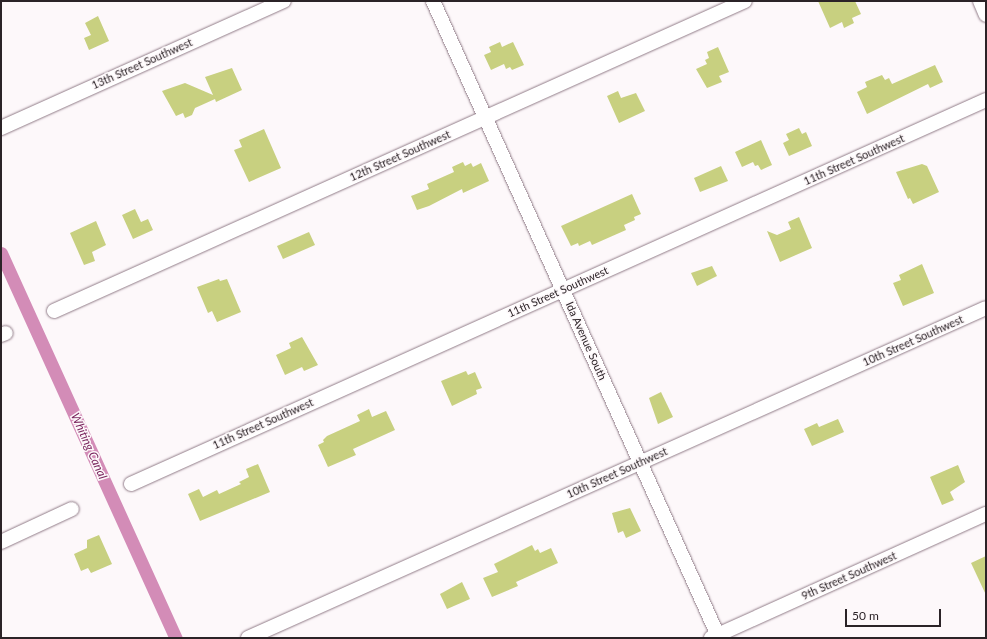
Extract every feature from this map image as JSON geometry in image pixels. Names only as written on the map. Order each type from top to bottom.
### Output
[{"type":"street","name":"13th Street Southwest","points":[[1,128],[284,1]]},
{"type":"street","name":"Ida Avenue South","points":[[433,1],[640,463],[716,637]]},
{"type":"street","name":"12th Street Southwest","points":[[54,311],[746,1]]},
{"type":"street","points":[[980,1],[986,15]]},
{"type":"street","name":"11th Street Southwest","points":[[131,484],[986,100]]},
{"type":"street","name":"10th Street Southwest","points":[[248,638],[986,308]]},
{"type":"street","points":[[1,542],[72,509]]},
{"type":"street","name":"9th Street Southwest","points":[[716,637],[986,514]]},
{"type":"building","points":[[818,1],[855,1],[861,14],[852,18],[854,23],[844,28],[842,22],[830,28]]},
{"type":"building","points":[[98,16],[109,41],[89,50],[84,38],[91,35],[85,23]]},
{"type":"building","points":[[500,42],[502,47],[513,42],[524,65],[512,70],[510,67],[506,69],[504,64],[491,70],[484,55],[491,52],[489,47]]},
{"type":"building","points":[[718,47],[729,72],[719,76],[722,82],[707,88],[696,69],[707,64],[705,60],[709,58],[707,52]]},
{"type":"building","points":[[935,65],[943,82],[930,88],[928,84],[867,114],[857,92],[867,87],[865,82],[882,75],[885,80],[889,78],[892,84]]},
{"type":"building","points":[[232,68],[242,90],[216,102],[215,99],[195,108],[192,115],[185,118],[183,113],[176,116],[162,91],[185,83],[213,95],[205,77]]},
{"type":"building","points":[[618,91],[621,98],[636,93],[645,111],[619,123],[607,96]]},
{"type":"building","points":[[799,128],[802,134],[806,132],[812,146],[789,156],[783,143],[789,140],[786,134]]},
{"type":"building","points":[[264,129],[281,168],[249,182],[234,150],[242,147],[239,140]]},
{"type":"building","points":[[761,140],[772,165],[761,170],[758,165],[755,166],[753,162],[742,167],[735,152]]},
{"type":"building","points":[[463,162],[465,166],[471,163],[473,167],[481,163],[489,181],[463,193],[462,189],[429,206],[417,210],[411,196],[429,189],[427,184],[454,172],[452,167]]},
{"type":"building","points":[[922,164],[927,166],[939,192],[913,204],[910,198],[908,199],[896,172]]},
{"type":"building","points":[[721,166],[728,181],[700,192],[694,178]]},
{"type":"building","points":[[632,194],[641,214],[634,217],[635,220],[624,225],[626,230],[592,245],[590,241],[579,246],[578,243],[571,246],[561,226]]},
{"type":"building","points":[[135,209],[141,222],[148,219],[153,230],[133,239],[122,215]]},
{"type":"building","points":[[799,217],[812,248],[780,262],[767,231],[777,235],[791,229],[788,222]]},
{"type":"building","points":[[96,221],[106,245],[92,252],[95,261],[84,265],[70,233]]},
{"type":"building","points":[[309,232],[315,245],[283,259],[277,246]]},
{"type":"building","points":[[922,264],[934,293],[903,306],[893,283],[901,280],[899,275]]},
{"type":"building","points":[[712,266],[717,276],[697,286],[691,273]]},
{"type":"building","points":[[219,279],[220,281],[227,279],[241,312],[217,322],[212,311],[208,313],[197,287]]},
{"type":"building","points":[[302,337],[318,365],[304,371],[302,367],[285,375],[276,355],[291,348],[289,343]]},
{"type":"building","points":[[466,371],[468,375],[475,372],[482,388],[476,390],[477,394],[452,406],[441,381]]},
{"type":"building","points":[[661,392],[673,417],[658,424],[649,398]]},
{"type":"building","points":[[369,409],[372,417],[386,411],[395,430],[353,449],[356,455],[328,467],[318,445],[324,442],[323,440],[327,436],[360,421],[357,415]]},
{"type":"building","points":[[838,419],[844,432],[812,446],[804,429],[817,423],[819,427]]},
{"type":"building","points":[[258,464],[270,492],[200,521],[188,494],[199,489],[203,497],[217,490],[219,494],[241,484],[239,482],[249,477],[246,469]]},
{"type":"building","points":[[958,465],[965,482],[950,492],[954,500],[942,505],[930,477]]},
{"type":"building","points":[[630,508],[641,531],[626,538],[623,531],[618,533],[612,513]]},
{"type":"building","points":[[99,535],[112,564],[91,573],[88,568],[81,571],[74,554],[87,548],[87,540]]},
{"type":"building","points":[[532,545],[535,551],[538,549],[540,553],[551,548],[558,563],[516,582],[518,586],[492,597],[483,578],[498,572],[494,564]]},
{"type":"building","points":[[986,556],[986,595],[971,563]]},
{"type":"building","points":[[462,582],[470,599],[447,609],[440,594]]},
{"type":"waterway","name":"Whiting Canal","points":[[1,253],[176,638]]}]
